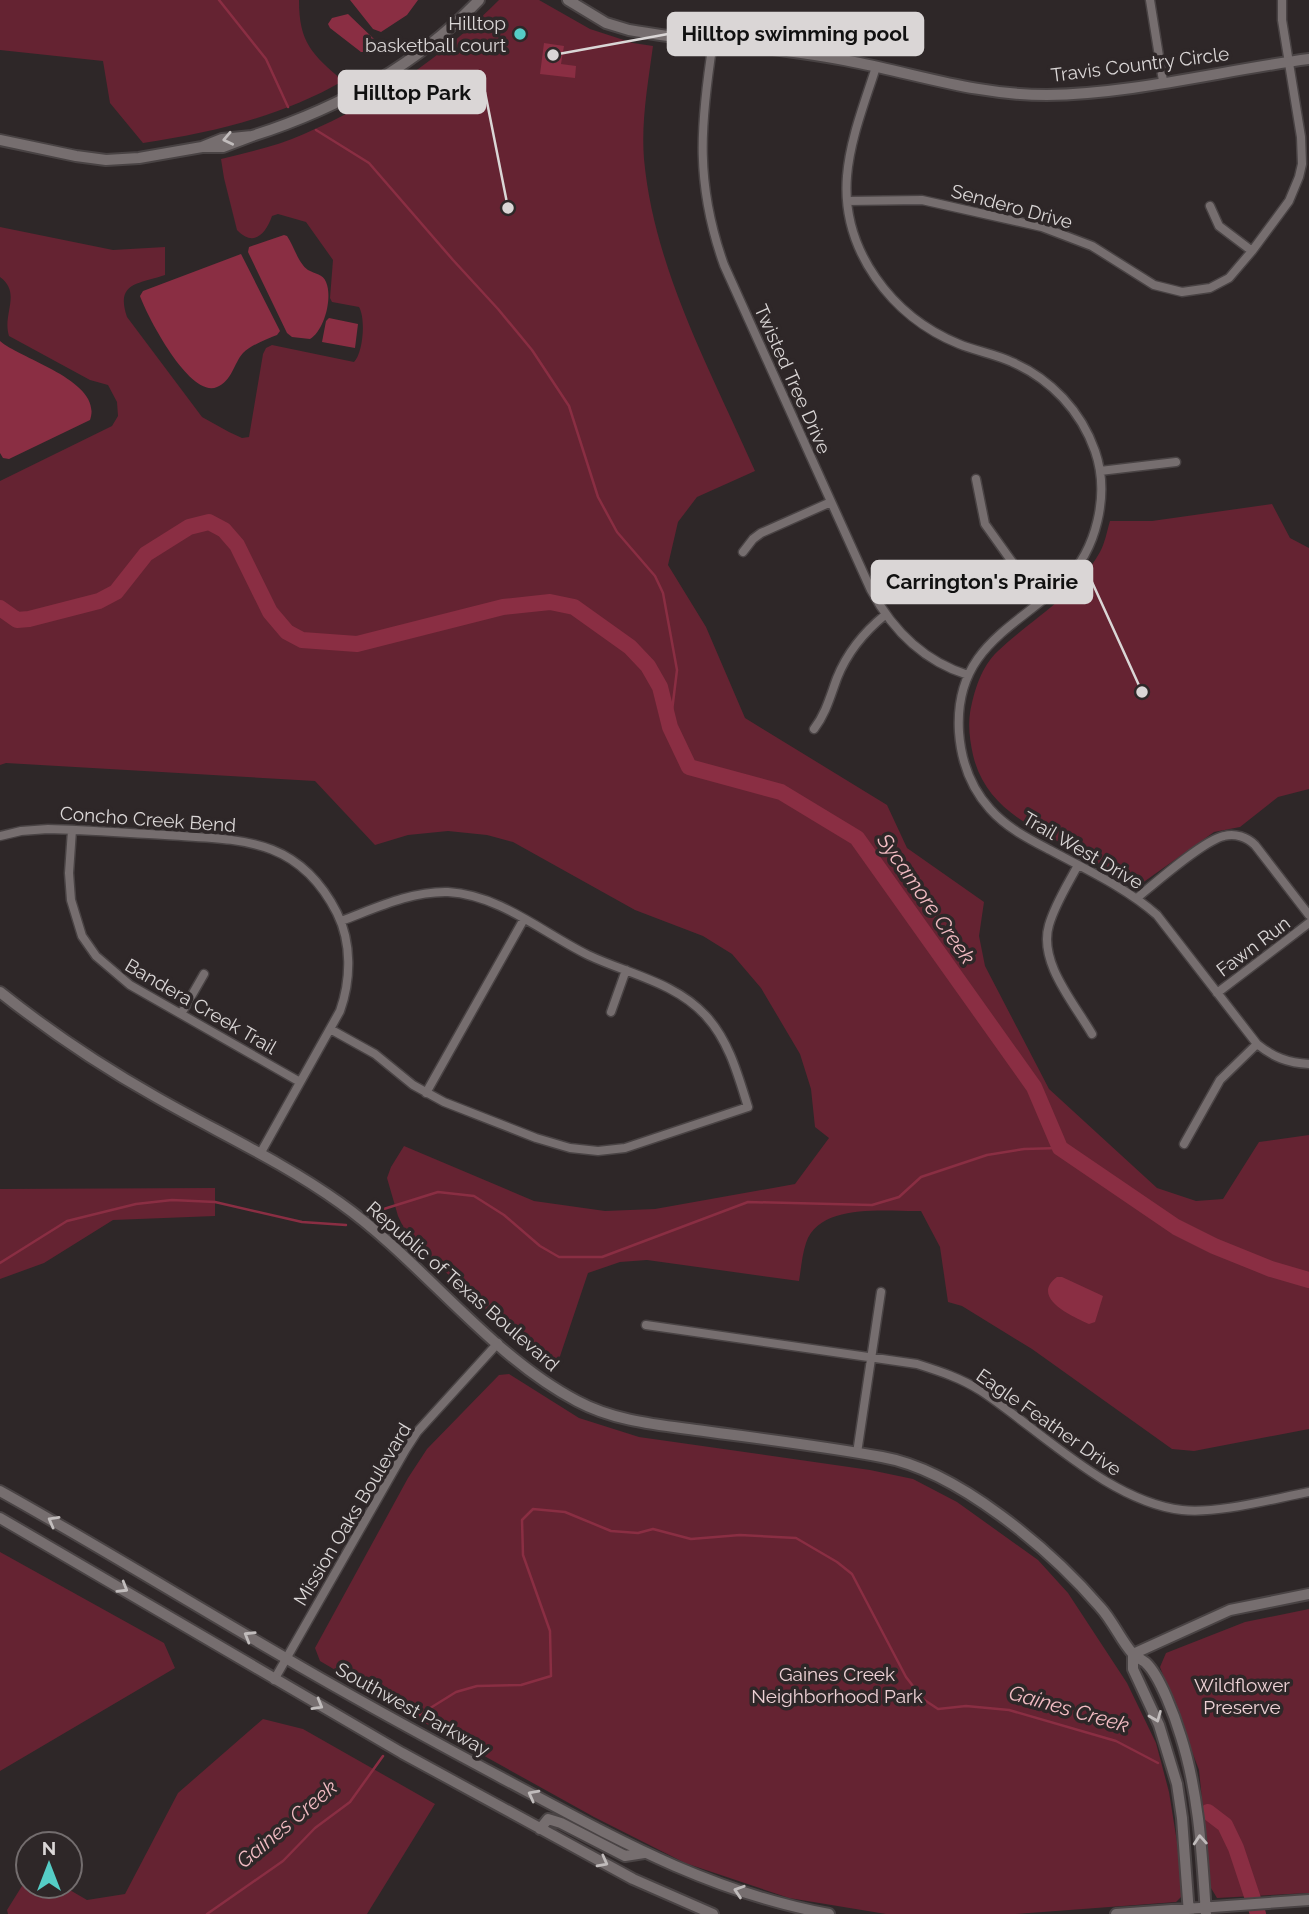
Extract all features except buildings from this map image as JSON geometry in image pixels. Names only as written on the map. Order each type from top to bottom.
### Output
[{"type":"street","points":[[0,140],[106,160],[231,145],[311,115],[382,78],[430,44],[480,0]]},
{"type":"street","name":"Travis Country Circle","points":[[568,0],[592,16],[616,27],[649,34],[876,66],[966,88],[1024,94],[1092,92],[1309,59]]},
{"type":"street","points":[[1150,0],[1163,81]]},
{"type":"street","name":"Sendero Drive","points":[[847,201],[922,200],[1042,227],[1092,246],[1154,285],[1182,292],[1199,291],[1220,284],[1229,278],[1252,251],[1289,201],[1299,177],[1302,149],[1288,61],[1282,0]]},
{"type":"street","name":"Twisted Tree Drive","points":[[713,42],[701,136],[703,178],[712,229],[724,265],[885,615],[928,657],[968,676]]},
{"type":"street","name":"Trail West Drive","points":[[876,66],[852,145],[847,178],[847,201],[854,235],[870,271],[893,299],[936,333],[965,346],[1010,360],[1051,386],[1080,418],[1095,450],[1100,471],[1100,509],[1087,548],[1066,579],[989,644],[968,676],[960,710],[960,744],[966,768],[976,791],[990,810],[1010,828],[1137,898],[1157,915],[1256,1044],[1276,1058],[1309,1064]]},
{"type":"street","points":[[1210,206],[1219,226],[1252,251]]},
{"type":"street","points":[[1100,471],[1176,462]]},
{"type":"street","points":[[976,479],[985,524],[1040,601]]},
{"type":"street","points":[[743,552],[761,533],[831,502]]},
{"type":"street","points":[[814,729],[828,708],[838,675],[848,656],[864,635],[885,615]]},
{"type":"street","name":"Concho Creek Bend","points":[[0,836],[36,829],[234,840],[266,847],[295,861],[316,878],[341,921],[348,954],[347,986],[340,1011],[260,1154]]},
{"type":"street","name":"Bandera Creek Trail","points":[[72,830],[69,887],[74,914],[82,936],[96,956],[121,979],[300,1082]]},
{"type":"street","name":"Fawn Run","points":[[1137,898],[1212,840],[1237,835],[1255,845],[1309,915]]},
{"type":"street","points":[[1078,865],[1049,922],[1046,945],[1054,970],[1092,1034]]},
{"type":"street","points":[[330,1029],[375,1054],[413,1086],[426,1093],[555,1144],[598,1151],[639,1144],[748,1107],[725,1044],[705,1014],[674,991],[586,954],[505,908],[477,897],[447,892],[418,894],[341,921]]},
{"type":"street","points":[[426,1093],[524,919]]},
{"type":"street","name":"Fawn Run","points":[[1217,993],[1309,923]]},
{"type":"street","points":[[611,1012],[626,970]]},
{"type":"street","points":[[181,1014],[204,974]]},
{"type":"street","name":"Republic of Texas Boulevard","points":[[0,992],[108,1069],[260,1154],[354,1213],[498,1343],[549,1385],[581,1404],[618,1417],[907,1462],[962,1489],[1016,1528],[1061,1565],[1101,1608],[1133,1654],[1149,1665],[1180,1734],[1190,1771],[1199,1820],[1205,1911]]},
{"type":"street","points":[[1184,1144],[1220,1080],[1256,1044]]},
{"type":"street","points":[[857,1453],[881,1292]]},
{"type":"street","name":"Eagle Feather Drive","points":[[646,1325],[917,1364],[953,1375],[979,1390],[1117,1489],[1147,1503],[1183,1511],[1210,1510],[1309,1492]]},
{"type":"street","name":"Mission Oaks Boulevard","points":[[274,1679],[406,1448],[417,1432],[498,1343]]},
{"type":"street","name":"Southwest Parkway","points":[[0,1491],[287,1659],[644,1853],[701,1878],[804,1912],[829,1914]]},
{"type":"street","points":[[0,1518],[274,1679],[540,1829],[643,1883],[713,1914]]},
{"type":"street","points":[[1133,1654],[1230,1610],[1309,1594]]},
{"type":"street","name":"Republic of Texas Boulevard","points":[[1133,1654],[1133,1670],[1159,1725],[1177,1784],[1189,1911]]},
{"type":"street","points":[[540,1829],[548,1819],[625,1856],[644,1853]]},
{"type":"street","points":[[1116,1914],[1205,1911],[1236,1905],[1309,1900]]},
{"type":"green space","points":[[0,0],[299,0],[302,27],[309,46],[343,81],[296,104],[246,121],[143,143],[110,103],[103,61],[0,50]]},
{"type":"green space","points":[[499,0],[539,0],[590,29],[633,43],[653,46],[643,145],[650,200],[659,240],[687,319],[755,471],[697,497],[678,522],[668,565],[706,627],[745,718],[887,805],[907,848],[984,902],[979,936],[985,966],[1049,1089],[1157,1188],[1196,1201],[1223,1199],[1259,1142],[1309,1135],[1309,1429],[1194,1451],[1172,1449],[1032,1349],[962,1306],[948,1302],[940,1247],[921,1211],[856,1212],[825,1221],[814,1230],[806,1243],[799,1281],[647,1260],[620,1262],[588,1273],[557,1365],[498,1321],[408,1237],[398,1216],[387,1178],[391,1167],[404,1146],[534,1201],[605,1211],[655,1209],[795,1184],[829,1138],[815,1127],[811,1089],[800,1054],[761,988],[732,954],[703,936],[635,910],[513,842],[487,835],[448,831],[408,835],[375,845],[315,781],[6,763],[0,765],[0,481],[112,426],[118,416],[117,402],[108,385],[90,380],[9,336],[11,297],[10,290],[0,277],[0,227],[113,250],[165,247],[165,275],[138,283],[127,291],[124,306],[127,317],[202,417],[242,438],[249,437],[266,348],[272,345],[354,362],[361,344],[363,327],[359,307],[332,302],[333,260],[306,222],[278,214],[272,216],[263,233],[254,238],[249,238],[237,230],[221,159],[294,138],[358,108],[432,59]]},
{"type":"green space","points":[[1272,504],[1290,538],[1309,548],[1309,789],[1278,797],[1240,827],[1214,832],[1138,886],[1026,823],[999,802],[988,789],[979,773],[970,739],[970,713],[976,688],[992,657],[1079,581],[1102,548],[1110,521],[1152,521]]},
{"type":"green space","points":[[215,1188],[215,1216],[113,1220],[44,1263],[0,1279],[0,1189]]},
{"type":"green space","name":"Gaines Creek Neighborhood Park","points":[[509,1374],[579,1418],[639,1437],[870,1470],[913,1479],[957,1502],[1038,1560],[1068,1593],[1127,1683],[1156,1743],[1169,1792],[1182,1896],[1176,1902],[1016,1914],[886,1914],[789,1898],[685,1863],[594,1817],[320,1661],[315,1648],[408,1478],[427,1449],[499,1375]]},
{"type":"green space","points":[[0,1552],[164,1643],[175,1668],[0,1771]]},
{"type":"green space","name":"Wildflower Preserve","points":[[1309,1609],[1309,1893],[1217,1898],[1211,1888],[1199,1770],[1160,1667],[1166,1653],[1245,1622]]},
{"type":"green space","points":[[263,1719],[303,1729],[435,1804],[367,1914],[8,1914],[7,1910],[14,1899],[87,1900],[125,1894],[178,1793]]},
{"type":"shaded area","points":[[350,0],[418,0],[407,15],[381,32],[373,29]]},
{"type":"shaded area","points":[[348,14],[375,40],[374,46],[366,52],[361,52],[328,24],[332,18]]},
{"type":"shaded area","points":[[544,43],[564,46],[561,64],[576,66],[575,78],[540,74]]},
{"type":"shaded area","points":[[284,235],[305,267],[323,277],[328,289],[328,305],[323,322],[310,339],[292,337],[287,333],[248,252],[249,247]]},
{"type":"shaded area","points":[[241,254],[280,331],[243,353],[222,384],[206,387],[195,381],[171,354],[140,296],[143,291]]},
{"type":"shaded area","points":[[329,318],[358,324],[355,348],[322,342]]},
{"type":"shaded area","points":[[0,341],[73,383],[85,394],[91,406],[90,420],[9,459],[3,458],[0,453]]},
{"type":"shaded area","points":[[1057,1277],[1103,1296],[1095,1322],[1089,1324],[1074,1317],[1051,1299],[1048,1292]]},
{"type":"waterway","points":[[219,0],[266,59],[288,107]]},
{"type":"waterway","points":[[316,130],[369,163],[532,350],[569,406],[598,497],[617,532],[655,576],[663,593],[677,670],[670,727]]},
{"type":"waterway","name":"Sycamore Creek","points":[[0,608],[17,620],[99,601],[116,592],[146,554],[189,527],[209,522],[224,530],[237,545],[270,612],[287,632],[302,640],[357,644],[503,607],[550,602],[574,607],[630,647],[648,666],[660,687],[670,727],[689,767],[781,792],[857,838],[1034,1087],[1060,1148],[1176,1227],[1271,1269],[1309,1280]]},
{"type":"waterway","points":[[371,1213],[438,1192],[474,1196],[504,1215],[540,1246],[559,1257],[602,1257],[748,1202],[872,1205],[899,1197],[921,1177],[987,1155],[1024,1149],[1060,1148]]},
{"type":"waterway","points":[[0,1263],[67,1221],[136,1204],[172,1200],[215,1202],[302,1222],[346,1225]]},
{"type":"waterway","name":"Gaines Creek","points":[[419,1715],[456,1692],[477,1686],[521,1685],[551,1676],[550,1631],[523,1555],[522,1520],[533,1509],[565,1512],[611,1531],[638,1533],[653,1529],[691,1539],[740,1535],[796,1538],[852,1574],[906,1677],[923,1699],[938,1709],[966,1706],[1009,1710],[1116,1741],[1158,1763]]},
{"type":"waterway","name":"Gaines Creek","points":[[207,1914],[283,1861],[315,1828],[350,1802],[383,1756]]},
{"type":"waterway","name":"Gaines Creek","points":[[1208,1812],[1225,1825],[1236,1848],[1258,1914]]},
{"type":"place","name":"Hilltop basketball court","points":[[520,34]]},
{"type":"place","name":"Hilltop swimming pool","points":[[553,55]]},
{"type":"place","name":"Hilltop Park","points":[[508,208]]},
{"type":"place","name":"Carrington's Prairie","points":[[1142,692]]}]
